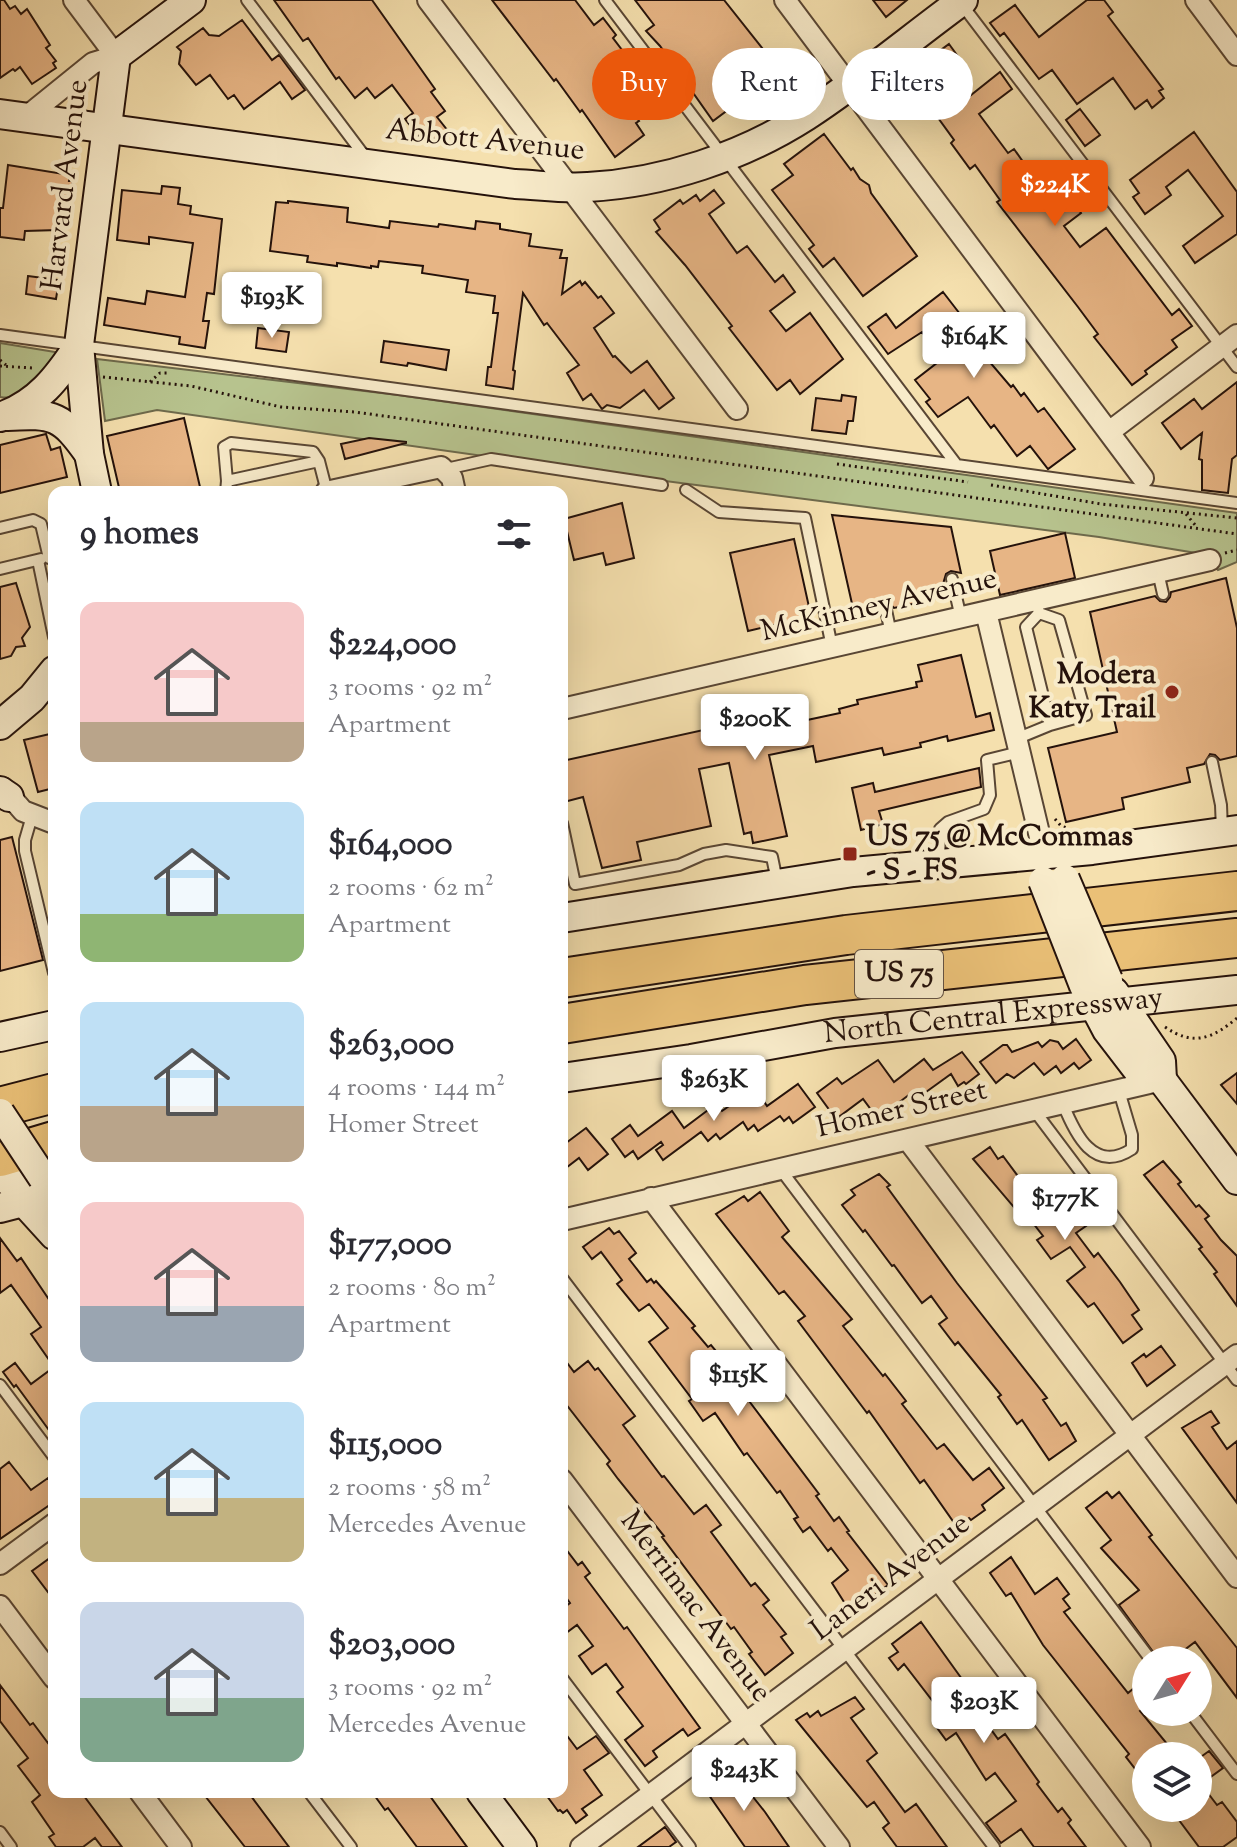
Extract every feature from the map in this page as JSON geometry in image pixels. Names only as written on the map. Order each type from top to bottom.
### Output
[{"type":"highway","points":[[1151,901],[1232,843]]},
{"type":"highway","name":"US 75","points":[[568,977],[861,933],[1237,891]]},
{"type":"highway","name":"North Central Expressway","points":[[568,1023],[805,985],[1237,938]]},
{"type":"highway","points":[[1,1108],[48,1095]]},
{"type":"highway","points":[[8,1184],[48,1147]]},
{"type":"street","name":"Harvard Avenue","points":[[74,0],[116,56],[79,345],[89,454],[96,486]]},
{"type":"street","points":[[12,116],[93,63],[116,56],[191,0]]},
{"type":"street","points":[[428,0],[737,409]]},
{"type":"street","points":[[785,0],[842,76]]},
{"type":"street","points":[[1196,0],[1237,55]]},
{"type":"street","name":"Abbott Avenue","points":[[898,48],[961,1]]},
{"type":"street","name":"Abbott Avenue","points":[[12,116],[515,184],[570,188],[658,177],[723,157],[806,116],[842,90]]},
{"type":"street","points":[[875,120],[1143,478]]},
{"type":"street","points":[[1109,432],[1229,341]]},
{"type":"street","name":"Harvard Avenue","points":[[2,417],[32,401],[49,370],[79,345]]},
{"type":"street","points":[[2,417],[30,415],[61,421],[71,429],[89,454]]},
{"type":"street","points":[[352,486],[433,467],[446,469],[454,486]]},
{"type":"street","name":"McKinney Avenue","points":[[568,708],[986,612],[1038,607],[1210,560]]},
{"type":"street","points":[[986,612],[1050,872],[1101,994],[1107,1030],[1140,1073],[1162,1080],[1237,1180]]},
{"type":"street","points":[[2,726],[48,685]]},
{"type":"street","points":[[3,790],[32,816],[48,822]]},
{"type":"street","points":[[568,917],[777,882],[939,864],[1050,872],[1232,843]]},
{"type":"street","name":"North Central Expressway","points":[[568,1077],[835,1033],[1101,994],[1237,990]]},
{"type":"street","points":[[0,1037],[48,1026]]},
{"type":"street","name":"Homer Street","points":[[568,1219],[1162,1080]]},
{"type":"street","points":[[1,1108],[48,1186]]},
{"type":"street","points":[[908,1140],[1237,1577]]},
{"type":"street","points":[[8,1184],[48,1189]]},
{"type":"street","points":[[8,1184],[48,1228]]},
{"type":"street","points":[[651,1198],[1140,1847]]},
{"type":"street","name":"Laneri Avenue","points":[[581,1847],[1130,1437],[1233,1367]]},
{"type":"street","name":"Merrimac Avenue","points":[[568,1488],[839,1847]]},
{"type":"street","points":[[0,1564],[48,1528]]},
{"type":"street","points":[[0,1606],[48,1670]]},
{"type":"street","points":[[144,1798],[181,1847]]},
{"type":"street","points":[[485,1798],[522,1847]]},
{"type":"lane","points":[[247,0],[370,164]]},
{"type":"lane","points":[[605,0],[956,464]]},
{"type":"lane","points":[[961,1],[1229,341],[1237,367]]},
{"type":"lane","points":[[0,335],[1237,503]]},
{"type":"lane","points":[[226,486],[224,447],[231,443],[313,452],[319,461],[325,486]]},
{"type":"lane","points":[[446,469],[491,459],[662,485]]},
{"type":"lane","points":[[230,486],[319,461]]},
{"type":"lane","points":[[686,490],[719,512],[805,518],[832,647]]},
{"type":"lane","points":[[0,528],[33,520],[41,524],[47,558],[0,569]]},
{"type":"lane","points":[[1158,572],[1163,594]]},
{"type":"lane","points":[[952,579],[961,618]]},
{"type":"lane","points":[[939,864],[940,829],[948,822],[984,809],[990,795],[987,760],[1018,746],[1050,725],[1086,715],[1059,620],[1038,607],[1026,627],[1050,725]]},
{"type":"lane","points":[[886,610],[891,634]]},
{"type":"lane","points":[[1212,762],[1232,843]]},
{"type":"lane","points":[[32,816],[25,851],[48,948]]},
{"type":"lane","points":[[568,851],[575,884],[679,865],[704,854],[726,850],[772,857],[777,882]]},
{"type":"lane","points":[[1063,1104],[1071,1125],[1086,1147],[1104,1158],[1119,1158],[1132,1149],[1132,1135],[1119,1091]]},
{"type":"lane","points":[[1034,1110],[1233,1367]]},
{"type":"lane","points":[[779,1168],[1140,1646]]},
{"type":"lane","points":[[568,1286],[994,1847]]},
{"type":"lane","points":[[0,1385],[48,1449]]},
{"type":"lane","points":[[568,1686],[690,1847]]},
{"type":"lane","points":[[1201,1726],[1237,1774]]},
{"type":"lane","points":[[314,1798],[351,1847]]},
{"type":"lane","points":[[0,1832],[11,1847]]},
{"type":"path","points":[[0,360],[6,365]]},
{"type":"path","points":[[0,366],[49,370]]},
{"type":"path","points":[[95,376],[191,386],[281,407],[355,412],[1237,534]]},
{"type":"path","points":[[1185,513],[1197,528]]},
{"type":"path","points":[[1164,1026],[1197,1038],[1209,1038],[1237,1018]]},
{"type":"green space","points":[[0,343],[61,353],[28,391],[0,397]]},
{"type":"green space","points":[[97,359],[398,395],[1237,513],[1237,562],[1218,570],[1202,554],[1099,537],[611,474],[157,410],[105,421]]},
{"type":"building","points":[[0,0],[4,0],[10,9],[15,6],[21,14],[27,9],[50,45],[46,48],[56,61],[53,63],[56,68],[32,84],[20,67],[0,78]]},
{"type":"building","points":[[274,0],[372,0],[435,89],[431,92],[445,111],[437,117],[448,131],[435,140],[428,132],[420,138],[405,119],[413,113],[392,85],[375,98],[367,88],[355,98],[339,77],[336,79],[308,38],[303,41]]},
{"type":"building","points":[[492,0],[575,0],[594,25],[603,18],[616,35],[613,38],[621,48],[592,48],[592,120],[638,120],[636,123],[644,135],[615,157],[582,110],[580,112],[556,79],[554,81]]},
{"type":"building","points":[[635,0],[724,0],[762,48],[712,48],[712,120],[696,97],[696,48],[661,48],[646,31],[654,25]]},
{"type":"building","points":[[873,0],[907,0],[886,17]]},
{"type":"building","points":[[1087,0],[1104,0],[1113,12],[1108,16],[1163,89],[1159,91],[1164,98],[1152,108],[1147,100],[1135,109],[1113,78],[1077,104],[1052,70],[1039,79],[1004,33],[1000,36],[990,23],[1015,5],[1039,37]]},
{"type":"building","points":[[242,20],[272,60],[279,55],[305,90],[292,99],[280,82],[244,109],[234,95],[228,99],[210,75],[196,85],[179,64],[181,51],[177,47],[203,28],[209,35],[219,36]]},
{"type":"building","points":[[1000,72],[1012,89],[979,114],[1008,153],[1014,149],[1060,206],[1070,198],[1081,213],[1064,226],[1080,247],[1106,228],[1172,315],[1179,309],[1192,326],[1172,340],[1177,347],[1132,385],[1094,337],[1098,334],[997,202],[1000,200],[975,165],[970,169],[951,143],[954,140],[940,120],[973,120],[973,93]]},
{"type":"building","points":[[1080,109],[1100,135],[1085,146],[1066,120]]},
{"type":"building","points":[[1194,132],[1237,192],[1237,234],[1195,263],[1183,246],[1223,216],[1188,170],[1166,187],[1171,195],[1145,214],[1133,197],[1139,193],[1130,180]]},
{"type":"building","points":[[824,134],[851,170],[853,168],[860,179],[869,185],[871,193],[917,256],[863,296],[834,258],[823,267],[809,249],[814,245],[772,190],[793,175],[784,164]]},
{"type":"building","points":[[8,165],[70,175],[69,181],[73,181],[66,217],[58,216],[58,230],[25,231],[24,240],[0,237],[0,208],[3,208]]},
{"type":"building","points":[[162,186],[180,188],[178,204],[191,206],[190,214],[222,219],[214,294],[207,293],[203,321],[209,321],[205,348],[179,344],[180,337],[104,325],[108,298],[145,304],[147,291],[185,297],[193,243],[149,237],[149,244],[117,240],[122,190],[161,194]]},
{"type":"building","points":[[714,190],[724,203],[709,214],[737,253],[747,246],[775,282],[783,275],[795,292],[770,311],[786,331],[810,313],[843,359],[800,394],[790,380],[777,390],[729,328],[732,326],[656,232],[660,229],[654,220],[680,200],[683,204],[696,195],[700,201]]},
{"type":"building","points":[[276,202],[348,208],[347,222],[389,228],[390,221],[475,229],[476,221],[500,224],[500,229],[531,234],[529,246],[562,250],[560,258],[567,258],[562,294],[580,281],[582,285],[585,282],[614,313],[594,328],[613,357],[631,373],[647,361],[674,398],[659,409],[644,390],[620,408],[607,405],[602,409],[591,394],[583,400],[567,373],[579,365],[547,323],[544,325],[523,293],[513,389],[486,385],[498,313],[493,313],[495,296],[466,292],[468,280],[422,273],[423,266],[379,261],[378,267],[371,268],[337,263],[337,266],[307,262],[308,256],[270,251]]},
{"type":"building","points":[[28,276],[59,280],[56,299],[26,294]]},
{"type":"building","points":[[943,292],[987,349],[982,353],[1011,387],[1013,385],[1021,396],[1024,393],[1038,412],[1044,408],[1075,449],[1048,469],[1030,446],[1017,456],[968,397],[938,417],[926,402],[930,399],[915,380],[942,359],[922,332],[888,354],[868,327],[886,314],[896,328]]},
{"type":"building","points":[[258,328],[289,332],[286,352],[256,348]]},
{"type":"building","points":[[384,341],[449,350],[446,370],[381,362]]},
{"type":"building","points":[[1237,382],[1237,455],[1232,459],[1228,493],[1202,490],[1202,460],[1199,459],[1202,433],[1181,449],[1162,423],[1194,399],[1202,409]]},
{"type":"building","points":[[842,395],[856,397],[853,421],[848,421],[846,434],[812,430],[816,398],[841,401]]},
{"type":"building","points":[[184,418],[200,486],[119,486],[107,436]]},
{"type":"building","points":[[46,434],[51,450],[60,447],[67,477],[0,493],[0,445]]},
{"type":"building","points":[[369,438],[406,443],[345,459],[341,444]]},
{"type":"building","points":[[622,503],[634,558],[606,565],[603,553],[574,560],[568,535],[568,518]]},
{"type":"building","points":[[832,515],[951,527],[961,573],[951,571],[946,574],[943,584],[945,597],[894,608],[884,602],[878,612],[855,617]]},
{"type":"building","points":[[1065,533],[1075,578],[1000,595],[990,551]]},
{"type":"building","points":[[794,539],[811,616],[748,631],[730,553]]},
{"type":"building","name":"Modera Katy Trail","points":[[1226,578],[1237,628],[1237,756],[1220,760],[1210,754],[1204,764],[1187,768],[1190,782],[1122,798],[1124,809],[1066,822],[1048,748],[1117,732],[1090,612],[1155,596],[1166,602],[1171,592]]},
{"type":"building","points":[[16,583],[30,627],[22,638],[25,646],[16,647],[11,656],[0,659],[0,587]]},
{"type":"building","points":[[961,655],[976,717],[990,713],[994,730],[948,741],[947,736],[920,743],[921,747],[884,755],[882,748],[816,762],[813,746],[769,755],[787,836],[753,843],[751,832],[744,834],[729,763],[699,769],[711,826],[637,842],[641,860],[602,868],[583,797],[568,801],[568,760],[790,711],[793,723],[840,713],[839,709],[858,704],[857,700],[917,687],[916,682],[922,681],[918,665]]},
{"type":"building","points":[[48,734],[48,790],[38,792],[24,740]]},
{"type":"building","points":[[979,768],[981,787],[879,811],[883,824],[861,830],[852,788],[873,783],[875,792]]},
{"type":"building","points":[[12,837],[43,960],[0,971],[0,840]]},
{"type":"building","points":[[1076,1039],[1091,1060],[1079,1069],[1074,1063],[1061,1073],[1056,1066],[1044,1075],[1034,1063],[1014,1078],[1007,1074],[996,1083],[980,1062],[1003,1045],[1007,1045],[1012,1052],[1038,1042],[1042,1047],[1050,1040],[1058,1042],[1063,1049]]},
{"type":"building","points":[[962,1052],[979,1074],[958,1086],[951,1074],[915,1100],[910,1094],[885,1113],[883,1109],[875,1115],[863,1099],[836,1119],[817,1093],[837,1078],[842,1084],[878,1060],[894,1082],[924,1059],[933,1070]]},
{"type":"building","points":[[1237,1073],[1237,1104],[1221,1085]]},
{"type":"building","points":[[798,1084],[815,1107],[793,1123],[789,1117],[784,1121],[780,1116],[758,1131],[754,1125],[748,1130],[743,1122],[720,1139],[716,1134],[708,1141],[701,1132],[663,1160],[656,1150],[663,1145],[661,1142],[638,1159],[633,1151],[625,1157],[612,1139],[630,1125],[638,1136],[672,1111],[684,1128],[716,1104],[722,1111],[755,1088],[767,1106]]},
{"type":"building","points":[[586,1128],[608,1154],[588,1170],[579,1158],[568,1166],[568,1142]]},
{"type":"building","points":[[990,1147],[998,1159],[1003,1156],[1023,1183],[1028,1180],[1039,1194],[1057,1180],[1066,1191],[1062,1194],[1086,1226],[1076,1233],[1094,1257],[1098,1253],[1120,1282],[1139,1310],[1132,1315],[1142,1329],[1123,1343],[1094,1303],[1088,1307],[1067,1281],[1085,1267],[1070,1247],[1051,1259],[1037,1240],[1043,1236],[1022,1209],[1018,1212],[973,1159]]},
{"type":"building","points":[[1163,1161],[1196,1207],[1199,1205],[1209,1216],[1205,1219],[1221,1240],[1237,1256],[1237,1306],[1199,1249],[1202,1247],[1144,1175]]},
{"type":"building","points":[[879,1174],[890,1185],[887,1187],[957,1283],[1047,1398],[1043,1400],[1061,1426],[1066,1423],[1076,1441],[1049,1460],[1022,1420],[1017,1424],[998,1397],[1001,1395],[958,1342],[955,1345],[939,1324],[947,1318],[931,1296],[922,1303],[842,1205],[855,1195],[851,1190]]},
{"type":"building","points":[[760,1192],[789,1231],[782,1237],[852,1319],[843,1326],[906,1401],[902,1404],[937,1449],[944,1444],[973,1480],[989,1468],[1004,1488],[982,1505],[985,1510],[971,1520],[969,1518],[957,1527],[924,1480],[920,1483],[869,1411],[867,1413],[798,1321],[805,1316],[784,1291],[779,1294],[716,1214],[744,1196],[748,1201]]},
{"type":"building","points":[[609,1228],[614,1234],[619,1231],[636,1253],[629,1259],[647,1282],[651,1279],[654,1283],[656,1281],[695,1326],[692,1328],[708,1347],[711,1345],[716,1351],[737,1385],[819,1494],[816,1496],[834,1521],[839,1517],[888,1585],[851,1613],[832,1583],[848,1570],[831,1548],[828,1551],[810,1527],[803,1532],[794,1519],[798,1517],[780,1491],[777,1493],[747,1453],[744,1455],[715,1413],[703,1421],[689,1401],[692,1399],[649,1342],[668,1328],[649,1304],[639,1311],[617,1284],[622,1280],[601,1252],[592,1259],[583,1247]]},
{"type":"building","points":[[0,1238],[17,1261],[21,1258],[48,1298],[48,1358],[31,1334],[41,1327],[11,1285],[0,1293]]},
{"type":"building","points":[[1161,1346],[1175,1365],[1147,1386],[1132,1363]]},
{"type":"building","points":[[588,1361],[595,1370],[598,1368],[635,1416],[623,1425],[662,1477],[694,1514],[706,1505],[721,1525],[711,1532],[751,1586],[755,1583],[769,1600],[763,1605],[786,1634],[781,1637],[793,1653],[765,1675],[734,1627],[731,1629],[607,1464],[610,1461],[568,1407],[568,1364],[574,1372]]},
{"type":"building","points":[[15,1363],[31,1384],[48,1371],[48,1429],[3,1372]]},
{"type":"building","points":[[1211,1411],[1219,1423],[1212,1427],[1227,1449],[1237,1441],[1237,1503],[1182,1428]]},
{"type":"building","points":[[9,1462],[31,1490],[48,1478],[48,1506],[0,1539],[0,1469]]},
{"type":"building","points":[[1107,1492],[1112,1498],[1119,1492],[1152,1535],[1149,1537],[1237,1648],[1237,1698],[1212,1665],[1212,1646],[1198,1646],[1195,1642],[1190,1646],[1149,1646],[1119,1605],[1139,1590],[1101,1548],[1111,1540],[1086,1508]]},
{"type":"building","points":[[568,1552],[578,1565],[582,1562],[590,1573],[585,1577],[624,1629],[627,1627],[700,1728],[688,1736],[683,1729],[653,1751],[657,1757],[645,1766],[625,1740],[643,1726],[617,1692],[623,1687],[606,1664],[592,1674],[579,1656],[593,1646],[577,1625],[568,1632]]},
{"type":"building","points":[[1011,1557],[1035,1594],[1057,1578],[1069,1594],[1063,1599],[1070,1608],[1064,1612],[1128,1693],[1132,1690],[1132,1726],[1152,1726],[1165,1742],[1132,1742],[1132,1765],[1126,1757],[1129,1754],[1043,1645],[1011,1593],[1006,1596],[990,1573]]},
{"type":"building","points":[[48,1559],[48,1592],[32,1571]]},
{"type":"building","points":[[921,1622],[987,1714],[982,1717],[998,1739],[1005,1734],[1058,1812],[1062,1808],[1071,1820],[1068,1823],[1086,1847],[1034,1847],[1021,1829],[1001,1843],[986,1823],[1016,1801],[995,1773],[986,1780],[956,1733],[946,1740],[935,1725],[944,1716],[904,1664],[898,1670],[889,1658],[898,1652],[892,1644]]},
{"type":"building","points":[[0,1685],[48,1743],[48,1798],[85,1798],[122,1847],[102,1847],[95,1838],[83,1847],[56,1847],[49,1837],[54,1834],[32,1802],[40,1795],[18,1766],[28,1758],[0,1721]]},
{"type":"building","points":[[855,1697],[864,1709],[851,1718],[877,1753],[867,1761],[905,1812],[916,1804],[947,1847],[897,1847],[883,1828],[889,1823],[874,1802],[867,1807],[796,1720],[807,1713],[810,1717],[818,1711],[821,1716]]},
{"type":"building","points":[[596,1736],[609,1753],[584,1770],[602,1795],[582,1809],[587,1815],[576,1823],[567,1810],[563,1813],[548,1798],[568,1798],[568,1737],[577,1749]]},
{"type":"building","points":[[1212,1755],[1223,1768],[1212,1776]]},
{"type":"building","points":[[730,1768],[789,1847],[745,1847],[704,1788]]},
{"type":"building","points":[[207,1798],[252,1798],[289,1847],[245,1847]]},
{"type":"building","points":[[376,1798],[431,1798],[467,1847],[417,1847],[388,1808],[385,1810]]},
{"type":"building","points":[[1212,1798],[1217,1805],[1222,1802],[1237,1822],[1237,1837],[1223,1847],[1199,1847],[1180,1822],[1212,1822]]},
{"type":"building","points":[[665,1827],[676,1842],[669,1847],[638,1847]]},
{"type":"place","name":"Modera Katy Trail","points":[[1172,692]]},
{"type":"place","name":"US 75 @ McCommas - S - FS","points":[[850,854]]}]
